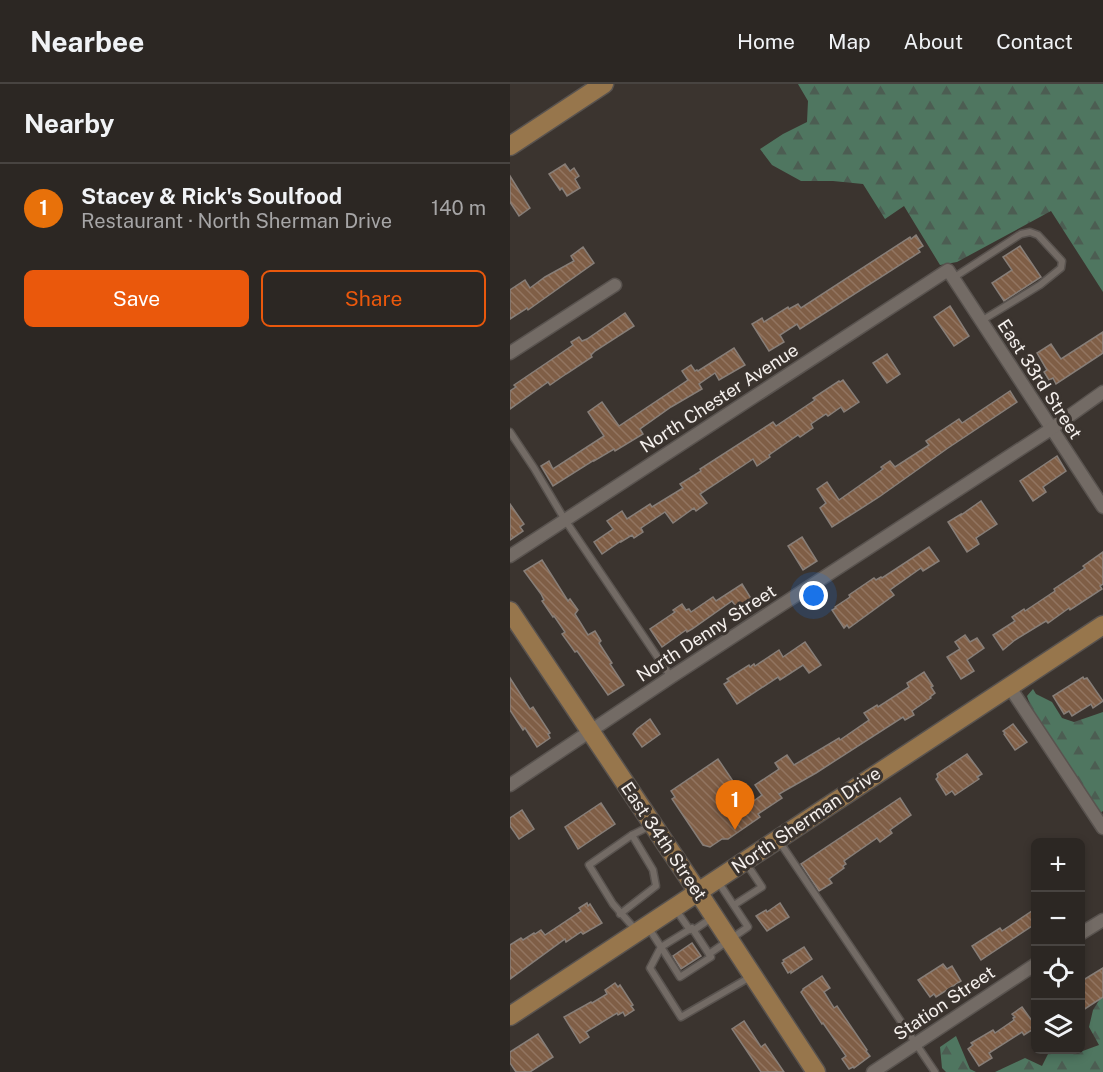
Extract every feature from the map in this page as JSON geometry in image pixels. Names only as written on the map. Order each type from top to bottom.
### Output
[{"type":"main road","points":[[510,146],[595,86]]},
{"type":"main road","name":"East 34th Street","points":[[510,611],[816,1072]]},
{"type":"main road","name":"North Sherman Drive","points":[[510,1016],[1103,625]]},
{"type":"street","name":"East 33rd Street","points":[[950,274],[1103,507]]},
{"type":"street","name":"North Chester Avenue","points":[[510,556],[950,274]]},
{"type":"street","points":[[510,353],[615,285]]},
{"type":"street","name":"North Denny Street","points":[[510,785],[670,677],[1051,429],[1103,392]]},
{"type":"street","points":[[1010,686],[1103,828]]},
{"type":"street","points":[[1085,931],[1103,920]]},
{"type":"street","name":"Station Street","points":[[873,1072],[1031,967]]},
{"type":"lane","points":[[950,274],[1021,234],[1030,232],[1038,235],[1062,261],[1061,268],[1040,285],[981,321]]},
{"type":"lane","points":[[510,432],[565,520],[670,677]]},
{"type":"lane","points":[[652,824],[589,865],[620,914],[642,929],[661,947],[680,977],[711,957],[674,908]]},
{"type":"lane","points":[[620,914],[656,886],[653,870],[632,835]]},
{"type":"lane","points":[[778,839],[935,1072]]},
{"type":"lane","points":[[734,905],[762,886],[745,861]]},
{"type":"lane","points":[[709,954],[748,927],[717,880]]},
{"type":"lane","points":[[714,917],[661,947],[650,968],[681,1017],[752,975]]},
{"type":"green space","points":[[798,84],[1103,84],[1103,292],[1051,211],[957,262],[940,265],[904,206],[885,219],[863,184],[801,181],[772,165],[760,149],[807,122],[808,101]]},
{"type":"green space","points":[[1033,689],[1036,694],[1052,702],[1062,718],[1074,722],[1103,712],[1103,811],[1100,813],[1033,713],[1027,696]]},
{"type":"green space","points":[[1103,994],[1103,1072],[995,1072],[1025,1058],[1042,1066],[1048,1054],[1085,1054],[1085,1050],[1099,1045],[1089,1027],[1093,1010]]},
{"type":"green space","points":[[956,1036],[970,1069],[976,1072],[946,1072],[942,1068],[940,1047]]},
{"type":"building","points":[[565,164],[570,171],[574,168],[579,176],[575,179],[580,188],[567,196],[549,174]]},
{"type":"building","points":[[510,176],[530,208],[519,216],[510,202]]},
{"type":"building","points":[[916,235],[923,246],[918,249],[920,252],[800,329],[797,324],[780,335],[784,342],[769,351],[752,324],[762,318],[764,322],[788,307],[789,309],[798,304],[801,308]]},
{"type":"building","points":[[1020,246],[1041,277],[1004,301],[992,283],[1012,270],[1003,257]]},
{"type":"building","points":[[583,247],[594,263],[528,310],[527,308],[510,319],[510,290],[525,280],[530,288],[574,261],[571,256]]},
{"type":"building","points":[[950,306],[969,336],[954,346],[934,317]]},
{"type":"building","points":[[625,313],[634,326],[595,351],[592,357],[550,385],[548,382],[510,409],[510,391],[516,387],[514,385],[573,345],[571,342],[579,337],[582,341],[587,339]]},
{"type":"building","points":[[1103,332],[1103,353],[1056,384],[1053,378],[1049,380],[1044,372],[1047,370],[1037,353],[1051,344],[1061,359]]},
{"type":"building","points":[[734,348],[745,365],[719,380],[715,373],[699,384],[702,389],[640,429],[643,434],[615,451],[614,449],[594,460],[553,486],[541,466],[549,461],[553,469],[604,436],[588,412],[602,402],[619,426],[688,380],[682,371],[691,365],[695,371],[698,371]]},
{"type":"building","points":[[887,354],[900,374],[887,383],[873,363]]},
{"type":"building","points":[[843,380],[859,402],[844,412],[841,407],[828,416],[826,414],[811,424],[813,428],[800,437],[798,435],[757,466],[753,459],[700,494],[707,503],[696,511],[694,508],[673,523],[665,512],[641,528],[643,532],[634,538],[632,535],[602,554],[594,542],[613,529],[607,521],[622,511],[627,519],[650,504],[652,507],[683,488],[680,484],[701,471],[700,469],[773,422],[776,426],[815,400],[813,398]]},
{"type":"building","points":[[1010,391],[1017,402],[832,527],[820,508],[826,503],[817,489],[827,482],[839,500],[883,469],[881,467],[890,461],[895,467],[929,445],[926,441],[959,419],[962,423]]},
{"type":"building","points":[[1057,456],[1066,471],[1043,487],[1046,492],[1033,501],[1020,481]]},
{"type":"building","points":[[981,501],[997,524],[976,538],[979,544],[967,552],[948,522]]},
{"type":"building","points":[[510,504],[524,524],[520,527],[523,531],[510,540]]},
{"type":"building","points":[[802,537],[817,561],[803,570],[788,546]]},
{"type":"building","points":[[929,547],[939,561],[923,571],[921,568],[890,590],[894,595],[849,628],[847,625],[844,628],[832,610],[835,607],[874,578],[876,580],[882,578]]},
{"type":"building","points":[[1103,552],[1103,584],[1100,586],[1102,589],[1048,623],[1046,621],[1015,640],[1003,650],[993,635],[1015,621],[1012,617],[1055,591],[1054,589],[1085,568],[1083,566]]},
{"type":"building","points":[[542,560],[568,601],[570,599],[578,610],[575,614],[588,635],[595,631],[601,641],[599,643],[612,663],[610,664],[624,685],[608,695],[562,634],[565,632],[524,571]]},
{"type":"building","points":[[742,584],[752,600],[738,609],[732,601],[662,647],[650,629],[675,612],[673,610],[682,604],[686,610],[689,609],[691,612],[713,597],[716,601]]},
{"type":"building","points":[[965,635],[970,642],[977,638],[984,648],[967,660],[974,671],[961,679],[947,657],[960,649],[955,642]]},
{"type":"building","points":[[805,642],[821,665],[809,673],[803,665],[780,680],[778,677],[737,704],[724,684],[729,681],[727,679],[749,665],[750,667],[754,664],[755,666],[779,650],[783,657]]},
{"type":"building","points":[[924,672],[935,693],[912,711],[914,715],[905,720],[903,717],[779,794],[782,798],[758,814],[760,817],[728,839],[722,839],[710,847],[703,845],[672,799],[675,797],[671,791],[718,759],[737,787],[730,792],[742,809],[762,795],[755,785],[779,769],[775,763],[787,755],[794,765],[839,738],[840,740],[869,720],[864,713],[877,705],[878,707],[909,687],[907,683]]},
{"type":"building","points":[[1083,677],[1087,678],[1103,701],[1093,708],[1091,704],[1072,716],[1069,711],[1064,714],[1053,696]]},
{"type":"building","points":[[510,678],[530,709],[533,707],[550,733],[548,734],[550,738],[537,747],[510,710]]},
{"type":"building","points":[[650,719],[660,734],[642,747],[633,734]]},
{"type":"building","points":[[1013,724],[1027,742],[1015,750],[1003,731]]},
{"type":"building","points":[[967,754],[982,774],[977,777],[979,779],[955,795],[952,791],[946,795],[936,779],[937,774]]},
{"type":"building","points":[[900,798],[911,815],[890,830],[892,833],[880,842],[877,838],[844,861],[846,864],[844,868],[829,879],[832,883],[819,891],[801,864]]},
{"type":"building","points":[[601,803],[615,824],[578,849],[565,827]]},
{"type":"building","points":[[522,810],[534,829],[519,839],[510,826],[510,818]]},
{"type":"building","points":[[587,903],[602,923],[583,934],[581,932],[566,942],[565,939],[510,979],[510,945],[541,930],[545,935],[581,911],[579,908]]},
{"type":"building","points":[[780,903],[789,917],[767,931],[756,916]]},
{"type":"building","points":[[1031,912],[1031,927],[981,960],[972,946],[1000,928],[1002,931]]},
{"type":"building","points":[[692,943],[701,956],[681,969],[673,956]]},
{"type":"building","points":[[804,947],[812,959],[788,973],[782,963],[783,960]]},
{"type":"building","points":[[943,964],[947,969],[952,966],[961,981],[936,997],[934,994],[930,997],[918,980]]},
{"type":"building","points":[[1103,968],[1103,997],[1085,1009],[1085,1000],[1085,979]]},
{"type":"building","points":[[822,976],[830,988],[824,992],[834,1008],[837,1006],[870,1056],[854,1068],[849,1069],[842,1059],[846,1056],[801,992]]},
{"type":"building","points":[[615,983],[618,987],[620,985],[634,1010],[625,1016],[623,1012],[618,1015],[617,1013],[586,1032],[589,1037],[580,1043],[564,1017],[607,994],[605,990]]},
{"type":"building","points":[[1022,1007],[1031,1019],[1031,1031],[1024,1035],[1022,1032],[989,1053],[992,1058],[979,1066],[968,1049],[973,1045],[971,1043],[993,1030],[995,1033],[1014,1020],[1015,1017],[1012,1014]]},
{"type":"building","points":[[744,1021],[761,1047],[765,1044],[784,1072],[761,1072],[732,1029]]},
{"type":"building","points":[[538,1034],[553,1057],[530,1072],[516,1072],[510,1063],[510,1052]]},
{"type":"place","name":"Stacey & Rick's Soulfood","points":[[735,830]]}]
